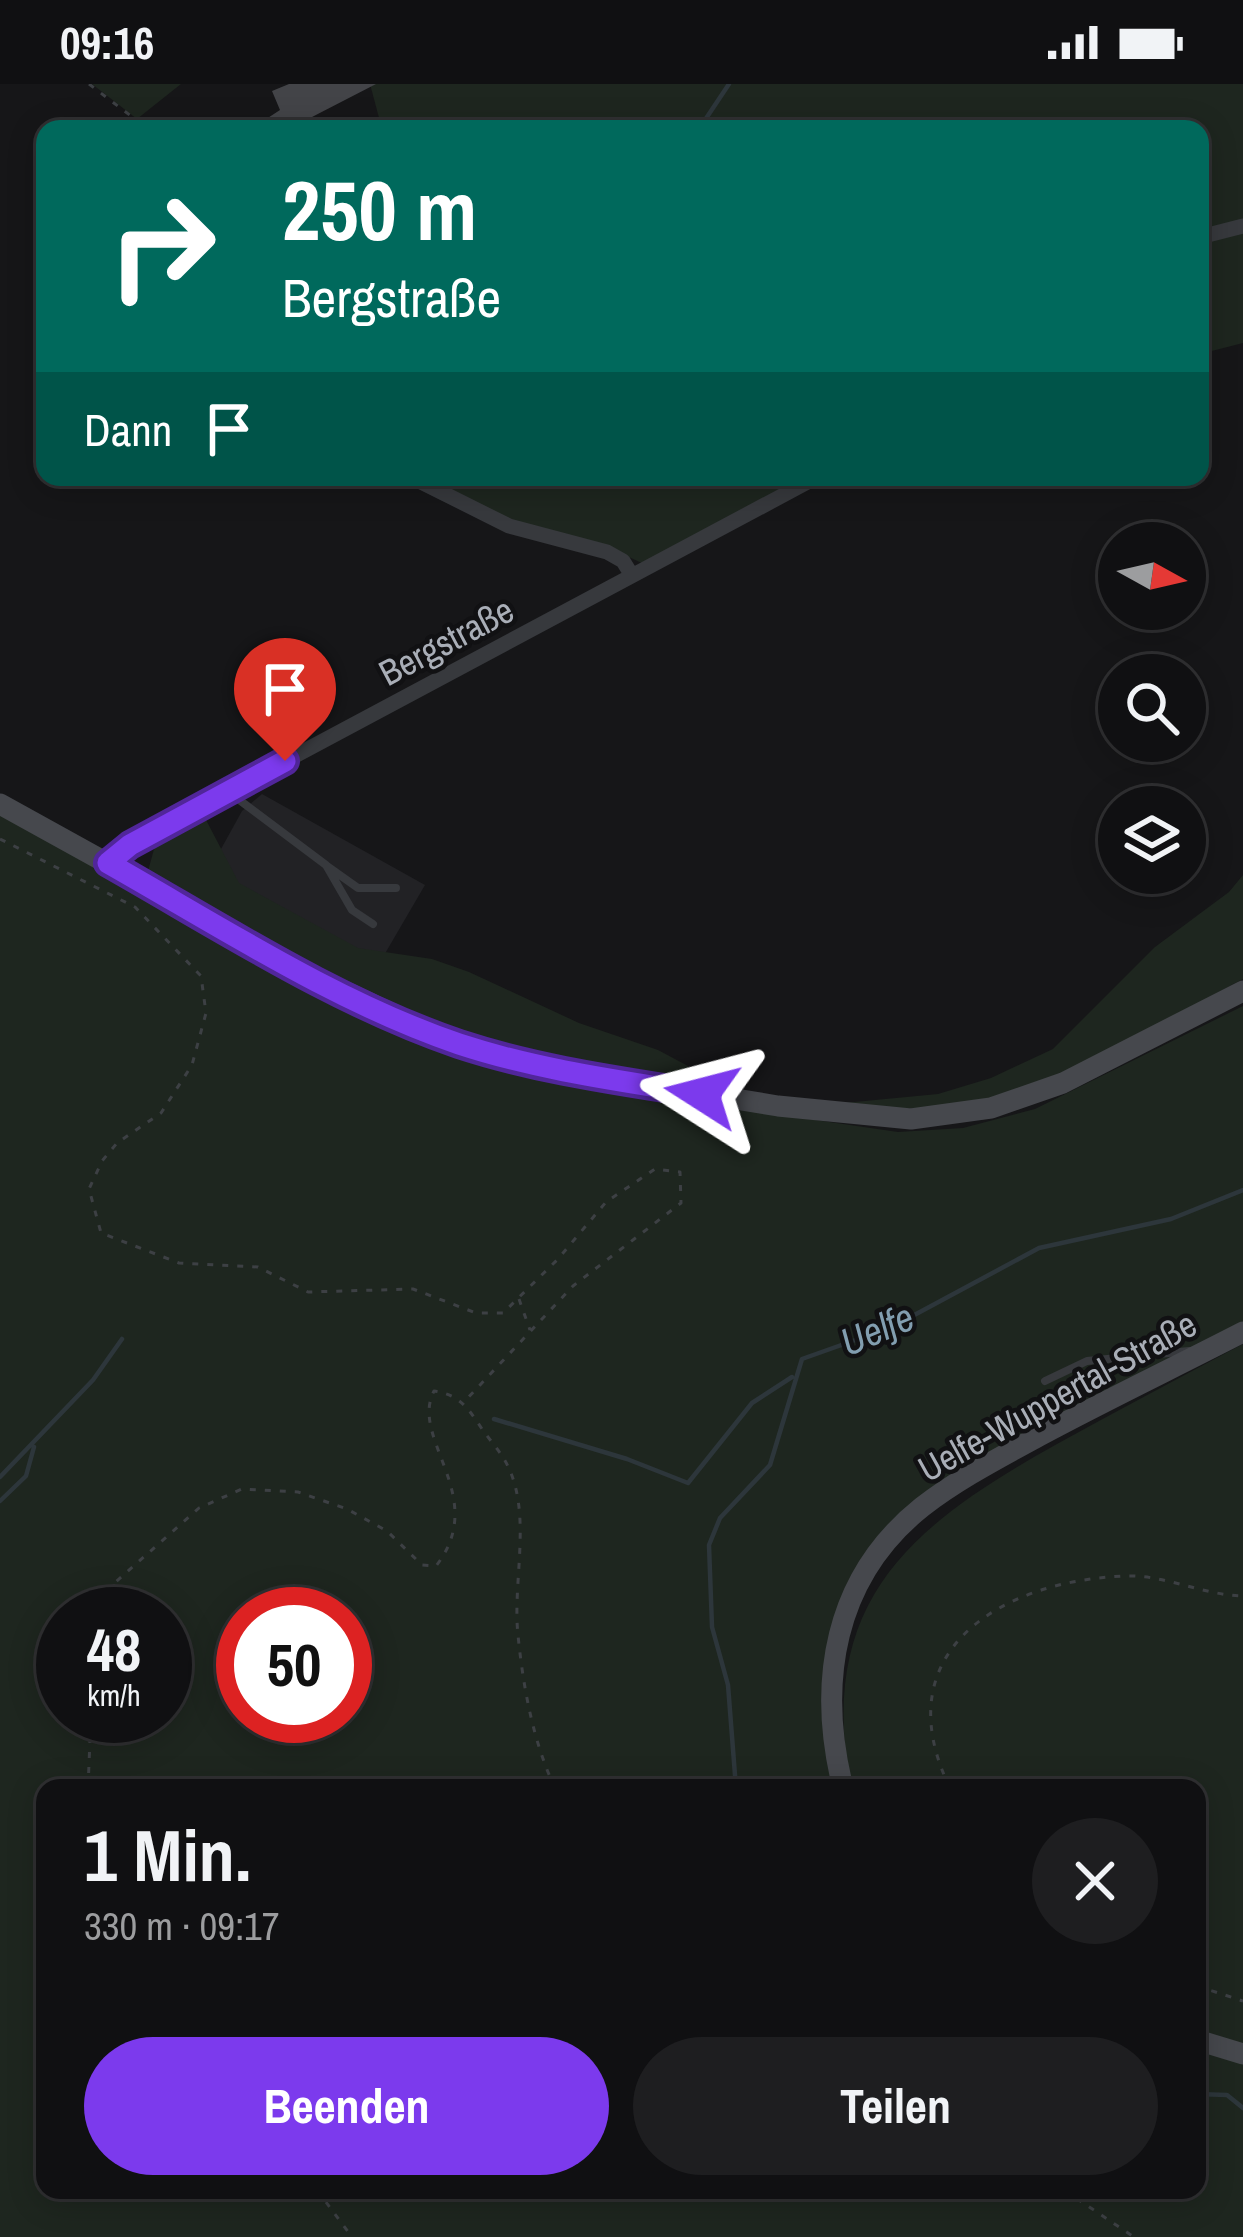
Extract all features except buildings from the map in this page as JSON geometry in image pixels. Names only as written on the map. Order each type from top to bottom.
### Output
[{"type":"main road","points":[[0,804],[351,996],[463,1045],[621,1081],[862,1117],[946,1117],[1012,1102],[1063,1083],[1243,991]]},
{"type":"main road","name":"Uelfe-Wuppertal-Straße","points":[[841,1779],[830,1714],[833,1659],[851,1599],[890,1539],[920,1509],[972,1473],[1243,1333]]},
{"type":"main road","points":[[1206,2043],[1243,2054]]},
{"type":"street","points":[[1209,235],[1243,226]]},
{"type":"street","points":[[429,486],[509,526],[617,556],[631,574]]},
{"type":"street","name":"Bergstraße","points":[[108,863],[130,845],[800,486]]},
{"type":"lane","points":[[228,792],[358,888],[396,888]]},
{"type":"lane","points":[[326,865],[352,910],[373,924]]},
{"type":"lane","points":[[1046,1382],[1087,1361],[1209,1350]]},
{"type":"path","points":[[89,84],[136,120]]},
{"type":"path","points":[[0,839],[135,907],[201,976],[206,1013],[192,1065],[161,1113],[117,1143],[102,1161],[89,1189],[101,1232],[179,1263],[258,1267],[308,1292],[412,1289],[476,1312],[502,1312],[558,1259],[606,1202],[655,1169],[680,1172],[681,1203],[574,1286],[464,1402]]},
{"type":"path","points":[[518,1298],[531,1331]]},
{"type":"path","points":[[110,1587],[199,1508],[242,1489],[298,1492],[335,1504],[387,1531],[422,1565],[436,1566],[451,1539],[456,1506],[431,1424],[429,1399],[434,1391],[464,1402],[506,1461],[514,1484],[520,1514],[518,1636],[538,1753],[551,1779]]},
{"type":"path","points":[[947,1779],[931,1738],[933,1688],[948,1648],[976,1624],[1042,1591],[1106,1578],[1157,1577],[1209,1595],[1243,1596]]},
{"type":"path","points":[[88,1779],[90,1743]]},
{"type":"path","points":[[1206,1989],[1243,2001]]},
{"type":"path","points":[[323,2199],[352,2237]]},
{"type":"path","points":[[1077,2199],[1134,2237]]},
{"type":"shaded area","points":[[92,84],[181,84],[137,119]]},
{"type":"shaded area","points":[[370,84],[1243,84],[1243,343],[1209,352],[1209,120],[380,120]]},
{"type":"shaded area","points":[[433,486],[796,486],[644,564],[616,551],[509,523]]},
{"type":"shaded area","points":[[262,794],[425,885],[376,969],[205,878],[242,811]]},
{"type":"shaded area","points":[[0,815],[407,1035],[555,1082],[898,1132],[963,1128],[1035,1109],[1243,1006],[1243,1332],[1061,1424],[903,1524],[836,1644],[843,1779],[36,1779],[36,2199],[1206,2199],[1206,2043],[1243,2054],[1243,2237],[0,2237]]},
{"type":"shaded area","points":[[205,818],[239,883],[358,948],[432,959],[469,972],[579,1023],[658,1050],[688,1066],[687,1080],[522,1051],[427,1019],[305,960],[148,871],[156,842]]},
{"type":"shaded area","points":[[1243,875],[1243,979],[1111,1050],[1008,1093],[935,1107],[823,1105],[938,1094],[991,1078],[1053,1049],[1155,947],[1229,892]]},
{"type":"shaded area","points":[[1243,1344],[1243,2050],[1206,2039],[1206,1779],[850,1779],[844,1724],[847,1668],[862,1620],[885,1578],[917,1541],[957,1507],[1080,1431]]},
{"type":"waterway","points":[[705,120],[729,84]]},
{"type":"waterway","name":"Uelfe","points":[[735,1779],[728,1685],[712,1627],[709,1545],[720,1518],[770,1465],[802,1359],[892,1327],[1039,1248],[1171,1219],[1243,1190]]},
{"type":"waterway","points":[[0,1477],[93,1380],[122,1339]]},
{"type":"waterway","points":[[494,1419],[627,1459],[688,1483],[752,1403],[792,1377]]},
{"type":"waterway","points":[[0,1501],[26,1476],[34,1447]]},
{"type":"waterway","name":"Uelfe","points":[[1206,2094],[1227,2095],[1243,2108]]},
{"type":"route","points":[[285,761],[130,845],[108,863],[306,973],[444,1038],[557,1070],[702,1094]]}]
